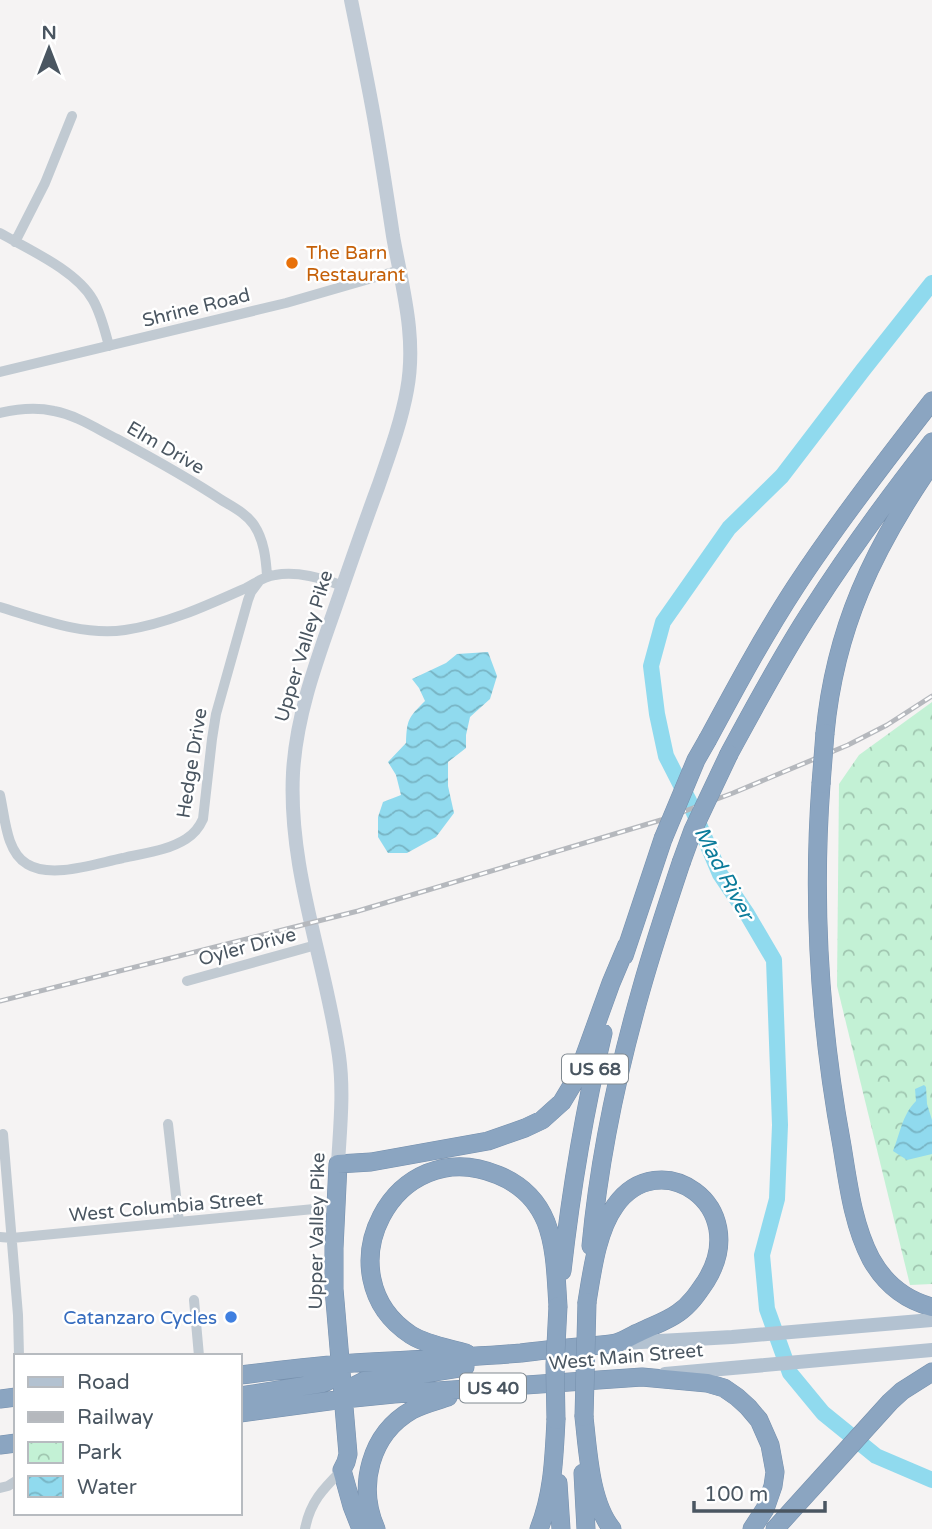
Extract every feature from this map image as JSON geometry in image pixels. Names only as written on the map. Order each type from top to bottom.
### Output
[{"type":"highway","name":"US 68","points":[[561,1529],[555,1364],[558,1306],[573,1184],[587,1102],[602,1034],[627,945],[663,839],[708,738],[796,586],[869,483],[932,401]]},
{"type":"highway","name":"US 68","points":[[586,1529],[582,1443],[587,1302],[595,1209],[615,1094],[641,989],[681,863],[693,830],[729,754],[809,612],[932,442]]},
{"type":"highway","points":[[932,463],[881,544],[865,577],[840,645],[825,733],[817,864],[820,975],[829,1062],[857,1223],[877,1269],[893,1288],[918,1303],[932,1307]]},
{"type":"highway","points":[[338,1164],[400,1157],[488,1140],[542,1120],[562,1102],[577,1077],[627,945]]},
{"type":"highway","name":"Upper Valley Pike","points":[[338,1164],[334,1289],[348,1454],[342,1470]]},
{"type":"highway","points":[[480,1357],[418,1339],[398,1325],[380,1299],[371,1273],[376,1228],[388,1204],[407,1185],[434,1171],[461,1167],[490,1172],[519,1187],[531,1197],[546,1221],[556,1265],[558,1306]]},
{"type":"highway","points":[[587,1302],[602,1233],[613,1208],[629,1191],[648,1182],[672,1181],[691,1188],[707,1202],[717,1225],[718,1250],[709,1276],[699,1292],[677,1314],[616,1343]]},
{"type":"highway","name":"West Main Street","points":[[242,1375],[341,1364],[480,1357],[616,1343]]},
{"type":"highway","points":[[344,1399],[354,1386],[364,1381],[492,1364],[533,1352]]},
{"type":"highway","points":[[242,1396],[328,1382],[335,1376],[341,1364]]},
{"type":"highway","points":[[775,1529],[884,1408],[902,1391],[932,1372]]},
{"type":"highway","points":[[642,1377],[707,1383],[724,1388],[748,1406],[759,1420],[771,1445],[775,1472],[768,1502],[752,1529]]},
{"type":"highway","name":"West Main Street","points":[[242,1413],[344,1399],[642,1377]]},
{"type":"highway","points":[[376,1529],[369,1509],[367,1481],[370,1464],[382,1438],[390,1427],[411,1411],[475,1389]]},
{"type":"highway","points":[[584,1417],[589,1461],[597,1497],[603,1515],[612,1529]]},
{"type":"highway","points":[[539,1529],[552,1484],[556,1420]]},
{"type":"highway","points":[[342,1470],[361,1529]]},
{"type":"main road","name":"West Main Street","points":[[616,1343],[932,1320]]},
{"type":"main road","name":"West Main Street","points":[[642,1377],[932,1350]]},
{"type":"street","name":"Upper Valley Pike","points":[[338,1164],[341,1112],[339,1060],[301,873],[293,803],[295,749],[307,692],[389,456],[407,391],[411,348],[406,303],[374,116],[351,0]]},
{"type":"street","points":[[15,242],[45,183],[72,116]]},
{"type":"street","points":[[0,233],[64,271],[85,288],[96,305],[109,346]]},
{"type":"street","name":"Shrine Road","points":[[0,372],[286,303],[400,270]]},
{"type":"street","name":"Elm Drive","points":[[0,413],[39,409],[68,415],[145,454],[208,491],[244,514],[253,524],[266,557],[263,578]]},
{"type":"street","points":[[0,607],[67,626],[122,631],[169,619],[263,578],[289,574],[311,576],[343,586]]},
{"type":"street","name":"Hedge Drive","points":[[0,795],[11,842],[16,852],[28,865],[44,870],[63,870],[166,848],[195,833],[203,819],[212,738],[225,678],[251,592],[263,578]]},
{"type":"street","name":"Oyler Drive","points":[[187,981],[316,946]]},
{"type":"street","points":[[168,1124],[179,1222]]},
{"type":"street","points":[[4,1134],[19,1354]]},
{"type":"street","name":"West Columbia Street","points":[[0,1237],[335,1207]]},
{"type":"street","points":[[194,1300],[199,1354]]},
{"type":"street","points":[[305,1529],[315,1500],[342,1470]]},
{"type":"green space","points":[[932,702],[932,1284],[910,1285],[837,986],[839,784],[859,755]]},
{"type":"water","points":[[488,652],[497,676],[490,699],[470,717],[466,748],[448,762],[448,786],[454,813],[436,837],[407,853],[388,853],[378,837],[378,817],[383,802],[401,795],[396,775],[388,762],[406,743],[410,719],[425,701],[412,679],[446,663],[457,654]]},
{"type":"water","points":[[924,1085],[932,1120],[932,1154],[907,1160],[893,1151],[904,1118],[916,1101],[915,1089]]},
{"type":"waterway","name":"Mad River","points":[[932,283],[782,476],[729,528],[663,622],[651,666],[666,756],[689,801],[720,874],[774,960],[780,1125],[777,1199],[762,1255],[767,1309],[790,1373],[823,1413],[876,1456],[932,1480]]},
{"type":"railway","points":[[0,1001],[358,911],[661,820],[848,745],[887,725],[932,696]]},
{"type":"place","name":"The Barn Restaurant","points":[[292,263]]},
{"type":"place","name":"Catanzaro Cycles","points":[[231,1317]]}]
